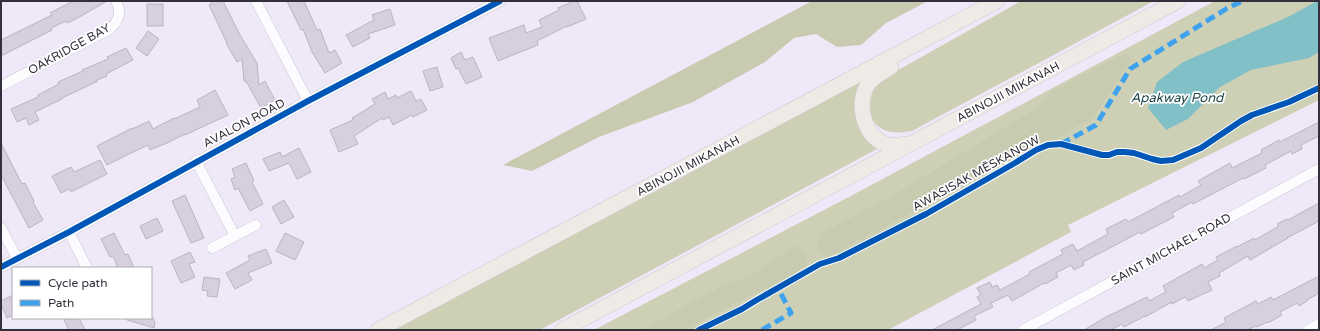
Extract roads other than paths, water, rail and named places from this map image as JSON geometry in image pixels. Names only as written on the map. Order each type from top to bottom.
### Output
[{"type":"main road","name":"ABINOJII MIKANAH","points":[[378,330],[997,1]]},
{"type":"main road","points":[[913,143],[896,146],[886,144],[879,141],[872,134],[866,123],[862,109],[864,94],[869,84],[877,75],[958,30],[1001,1]]},
{"type":"main road","name":"ABINOJII MIKANAH","points":[[562,330],[1178,1]]},
{"type":"street","name":"OAKRIDGE BAY","points":[[1,86],[110,29],[120,17],[120,9],[116,1]]},
{"type":"street","points":[[256,1],[308,101]]},
{"type":"street","name":"AVALON ROAD","points":[[1,267],[308,101],[500,1]]},
{"type":"street","points":[[196,161],[235,236]]},
{"type":"street","name":"SAINT MICHAEL ROAD","points":[[1023,330],[1039,326],[1319,169]]},
{"type":"street","points":[[212,248],[256,225]]},
{"type":"street","points":[[1,228],[18,258]]},
{"type":"street","points":[[68,232],[86,267]]},
{"type":"street","points":[[1308,330],[1319,324]]},
{"type":"water","name":"Apakway Pond","points":[[1319,1],[1319,52],[1309,58],[1251,70],[1220,87],[1188,119],[1166,130],[1148,108],[1157,82],[1183,62],[1288,17]]}]
